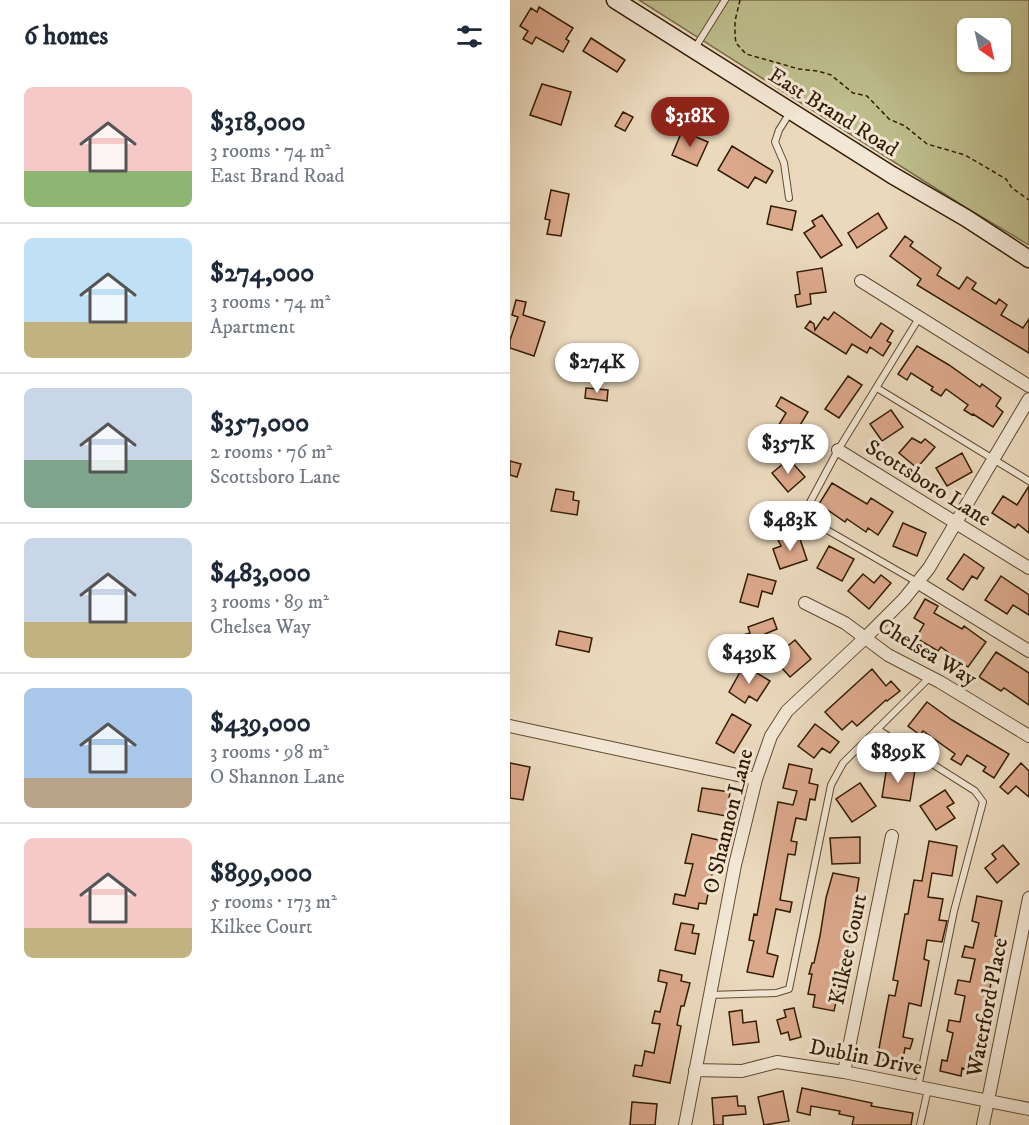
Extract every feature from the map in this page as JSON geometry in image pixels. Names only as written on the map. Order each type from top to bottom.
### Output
[{"type":"main road","name":"East Brand Road","points":[[615,0],[1029,259]]},
{"type":"street","points":[[861,281],[1029,386]]},
{"type":"street","name":"O Shannon Lane","points":[[685,1125],[735,865],[756,779],[771,736],[787,711],[865,638],[929,568],[1029,399]]},
{"type":"street","name":"Scottsboro Lane","points":[[838,450],[1029,568]]},
{"type":"street","points":[[917,582],[1029,651]]},
{"type":"street","name":"Chelsea Way","points":[[805,603],[845,623],[888,655],[930,677],[1029,736]]},
{"type":"street","points":[[510,726],[756,779]]},
{"type":"street","name":"Kilkee Court","points":[[844,1072],[892,836]]},
{"type":"street","name":"Waterford Place","points":[[983,1125],[1026,932],[1029,898]]},
{"type":"street","name":"Dublin Drive","points":[[695,1070],[742,1071],[777,1062],[844,1072],[1029,1109]]},
{"type":"lane","points":[[694,50],[725,0]]},
{"type":"lane","points":[[789,198],[784,163],[775,142],[779,130],[792,111]]},
{"type":"lane","points":[[917,582],[843,540],[811,518],[808,506],[838,450],[920,318]]},
{"type":"lane","points":[[877,388],[1029,481]]},
{"type":"lane","points":[[711,995],[776,993],[789,989],[831,785],[843,763],[930,677]]},
{"type":"lane","points":[[877,729],[975,791],[983,802],[954,911],[923,1088],[920,1125]]},
{"type":"path","points":[[740,0],[735,21],[735,36],[736,43],[746,54],[798,69],[818,70],[831,75],[853,93],[867,96],[889,119],[905,126],[927,144],[965,155],[1006,180],[1012,188],[1029,200]]},
{"type":"shaded area","points":[[639,0],[1029,0],[1029,245],[965,207]]},
{"type":"building","points":[[539,7],[573,28],[566,39],[569,41],[563,52],[536,37],[532,44],[523,39],[528,31],[520,26],[531,8],[537,12]]},
{"type":"building","points":[[591,38],[625,60],[617,72],[583,51]]},
{"type":"building","points":[[542,84],[571,92],[561,125],[530,115]]},
{"type":"building","points":[[623,112],[633,117],[625,131],[615,126]]},
{"type":"building","points":[[682,131],[708,142],[697,166],[672,155]]},
{"type":"building","points":[[732,146],[773,171],[766,183],[755,177],[748,188],[718,170]]},
{"type":"building","points":[[551,190],[569,194],[561,236],[547,234],[550,220],[545,219]]},
{"type":"building","points":[[771,206],[796,211],[792,230],[767,224]]},
{"type":"building","points":[[878,213],[887,228],[857,248],[848,233]]},
{"type":"building","points":[[822,215],[842,245],[821,258],[804,233],[815,226],[812,221]]},
{"type":"building","points":[[905,236],[913,242],[910,246],[941,268],[937,275],[959,289],[967,277],[976,283],[972,289],[996,304],[999,299],[1007,305],[1001,315],[1023,328],[1029,319],[1029,353],[917,285],[921,279],[890,256]]},
{"type":"building","points":[[822,268],[826,292],[810,294],[811,304],[797,307],[795,295],[800,294],[797,272]]},
{"type":"building","points":[[516,300],[526,302],[523,315],[545,322],[534,356],[510,348],[510,340],[518,317],[512,315]]},
{"type":"building","points":[[834,312],[871,338],[881,323],[893,331],[887,341],[891,343],[883,356],[870,347],[867,353],[852,344],[846,354],[805,328],[810,321],[814,324],[815,330],[824,317],[828,320]]},
{"type":"building","points":[[917,346],[980,387],[982,384],[1001,398],[996,406],[1003,412],[993,427],[964,410],[968,405],[946,389],[941,396],[931,390],[933,387],[911,373],[907,380],[898,374]]},
{"type":"building","points":[[848,376],[862,385],[839,418],[825,409]]},
{"type":"building","points":[[586,388],[608,390],[607,401],[585,398]]},
{"type":"building","points":[[781,397],[808,412],[790,442],[774,433],[786,413],[776,406]]},
{"type":"building","points":[[891,410],[903,427],[882,441],[870,424]]},
{"type":"building","points":[[912,438],[921,443],[925,439],[935,447],[917,468],[899,453]]},
{"type":"building","points":[[962,453],[972,472],[947,486],[936,468]]},
{"type":"building","points":[[789,459],[805,477],[788,492],[772,473]]},
{"type":"building","points":[[510,461],[521,464],[517,477],[510,475]]},
{"type":"building","points":[[832,483],[867,504],[871,498],[893,512],[878,535],[868,528],[866,532],[847,519],[845,522],[819,504]]},
{"type":"building","points":[[1029,486],[1029,533],[1018,524],[1015,528],[992,513],[1003,496],[1017,505]]},
{"type":"building","points":[[556,489],[574,492],[573,500],[579,501],[577,515],[551,511]]},
{"type":"building","points":[[903,523],[926,533],[917,556],[893,546]]},
{"type":"building","points":[[798,533],[807,560],[780,569],[773,549],[781,546],[778,540]]},
{"type":"building","points":[[829,546],[854,559],[842,581],[817,568]]},
{"type":"building","points":[[964,554],[984,568],[977,579],[972,576],[963,590],[947,579]]},
{"type":"building","points":[[748,574],[776,581],[772,594],[762,591],[758,607],[740,602]]},
{"type":"building","points":[[863,574],[874,583],[881,575],[891,583],[869,609],[848,591]]},
{"type":"building","points":[[1001,576],[1029,595],[1029,615],[1013,605],[1007,614],[985,600]]},
{"type":"building","points":[[925,599],[938,606],[934,613],[962,629],[964,626],[986,642],[968,667],[941,647],[938,651],[916,638],[924,624],[914,618]]},
{"type":"building","points":[[773,618],[777,629],[765,634],[770,649],[751,656],[743,635],[750,633],[748,627]]},
{"type":"building","points":[[559,631],[592,638],[589,652],[556,645]]},
{"type":"building","points":[[795,640],[811,659],[790,677],[773,658]]},
{"type":"building","points":[[996,652],[1029,673],[1029,705],[1004,688],[1001,691],[979,677]]},
{"type":"building","points":[[744,665],[770,681],[757,701],[749,696],[745,703],[729,692]]},
{"type":"building","points":[[872,669],[886,686],[891,681],[900,691],[886,700],[857,726],[852,721],[842,730],[825,712]]},
{"type":"building","points":[[927,702],[952,720],[1009,754],[994,778],[983,771],[986,767],[967,755],[961,765],[951,759],[955,754],[923,731],[920,735],[908,726]]},
{"type":"building","points":[[732,714],[751,725],[734,753],[716,743]]},
{"type":"building","points":[[815,724],[839,742],[830,753],[822,748],[814,758],[798,746]]},
{"type":"building","points":[[510,763],[530,767],[523,800],[510,798]]},
{"type":"building","points":[[1021,763],[1029,771],[1029,797],[1016,786],[1008,794],[1000,787]]},
{"type":"building","points":[[789,764],[812,769],[809,783],[818,785],[815,800],[810,799],[806,820],[796,818],[791,841],[797,842],[795,855],[788,854],[780,900],[792,902],[790,912],[776,909],[767,953],[778,956],[773,977],[747,972],[754,941],[749,940],[754,914],[757,915],[778,802],[793,805],[797,791],[783,788]]},
{"type":"building","points":[[887,766],[915,770],[910,801],[882,797]]},
{"type":"building","points":[[860,783],[876,806],[852,822],[836,799]]},
{"type":"building","points":[[702,788],[730,792],[726,816],[698,811]]},
{"type":"building","points":[[945,790],[954,803],[947,807],[955,818],[936,830],[920,806]]},
{"type":"building","points":[[692,834],[719,840],[706,904],[699,903],[698,909],[673,904],[675,894],[685,896],[693,864],[685,863]]},
{"type":"building","points":[[860,837],[860,863],[832,864],[830,838]]},
{"type":"building","points":[[929,841],[957,846],[952,876],[932,873],[928,897],[943,899],[939,920],[947,921],[942,942],[927,940],[924,959],[929,961],[921,1006],[909,1003],[903,1037],[913,1039],[910,1049],[905,1048],[902,1064],[877,1059],[889,995],[895,996],[898,981],[893,980],[905,914],[908,914],[914,880],[922,881]]},
{"type":"building","points":[[1003,845],[1019,864],[997,883],[985,868],[996,859],[992,854]]},
{"type":"building","points":[[833,873],[859,878],[847,953],[834,1011],[813,1007],[815,995],[808,994],[812,974],[809,974],[812,963],[814,963]]},
{"type":"building","points":[[977,896],[1002,901],[995,936],[999,937],[972,1071],[962,1068],[961,1076],[940,1071],[942,1060],[947,1061],[953,1033],[947,1031],[949,1020],[960,1022],[965,996],[955,994],[958,980],[970,982],[975,959],[962,957],[965,946],[973,948],[979,923],[972,921]]},
{"type":"building","points":[[681,923],[694,925],[692,933],[699,934],[695,954],[675,950]]},
{"type":"building","points":[[660,970],[682,975],[681,981],[690,983],[677,1025],[681,1026],[670,1083],[633,1076],[635,1065],[642,1066],[645,1051],[654,1053],[660,1024],[652,1023],[655,1011],[660,1012],[667,983],[658,981]]},
{"type":"building","points":[[794,1008],[801,1037],[790,1040],[788,1032],[781,1034],[777,1020],[786,1017],[784,1010]]},
{"type":"building","points":[[742,1010],[743,1023],[756,1021],[759,1042],[733,1045],[729,1012]]},
{"type":"building","points":[[802,1088],[872,1103],[871,1106],[913,1113],[911,1125],[852,1125],[854,1117],[839,1114],[840,1111],[811,1106],[810,1115],[797,1112]]},
{"type":"building","points":[[783,1091],[789,1121],[764,1125],[758,1097]]},
{"type":"building","points":[[737,1096],[738,1106],[745,1106],[746,1114],[723,1116],[723,1125],[714,1125],[712,1098]]},
{"type":"building","points":[[632,1102],[657,1104],[655,1125],[630,1125]]}]
